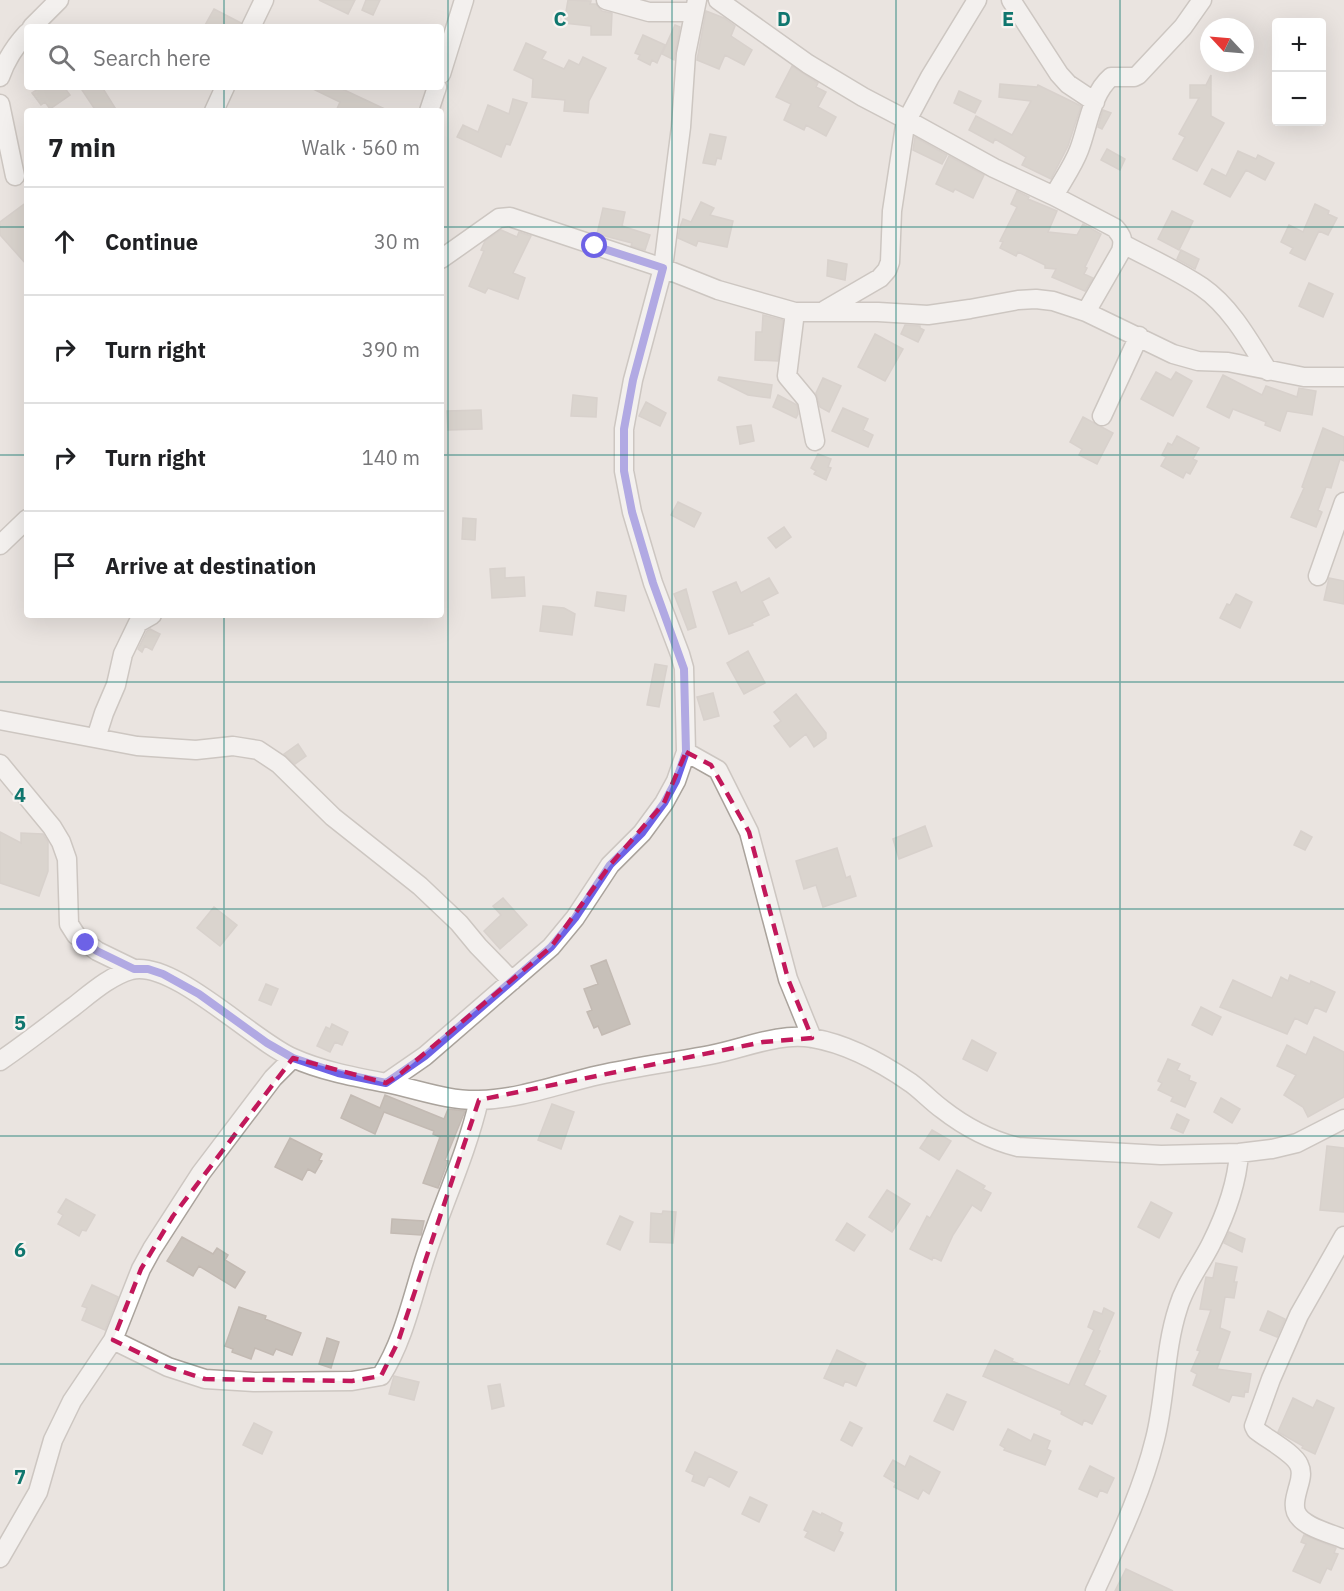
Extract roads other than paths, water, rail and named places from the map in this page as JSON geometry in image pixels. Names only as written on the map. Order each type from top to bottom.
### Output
[{"type":"street","points":[[35,24],[59,0]]},
{"type":"street","points":[[252,24],[264,0]]},
{"type":"street","points":[[444,64],[464,0]]},
{"type":"street","points":[[386,1083],[425,1056],[551,947],[575,918],[610,865],[642,833],[664,803],[676,781],[686,752],[684,669],[653,583],[632,512],[624,471],[624,429],[633,380],[663,268],[681,127],[686,54],[695,6],[648,12],[606,0]]},
{"type":"street","points":[[718,0],[808,64],[863,97],[994,168],[1115,228],[1122,237],[1121,251],[1086,312]]},
{"type":"street","points":[[824,311],[880,278],[887,270],[890,262],[892,210],[907,119],[977,0]]},
{"type":"street","points":[[1011,0],[1059,74],[1068,84],[1095,102]]},
{"type":"street","points":[[1054,196],[1078,152],[1095,102],[1106,81],[1111,77],[1138,75],[1183,27],[1202,0]]},
{"type":"street","points":[[0,77],[15,46],[24,36]]},
{"type":"street","points":[[215,108],[224,90]]},
{"type":"street","points":[[430,108],[436,90]]},
{"type":"street","points":[[0,104],[14,177]]},
{"type":"street","points":[[444,258],[499,218],[510,217],[663,268],[718,291],[795,312],[928,315],[1018,300],[1053,301],[1086,312],[1186,358],[1228,362],[1304,377],[1344,377]]},
{"type":"street","points":[[1123,244],[1202,287],[1210,294],[1246,335],[1268,371]]},
{"type":"street","points":[[795,312],[787,376],[807,400],[815,441]]},
{"type":"street","points":[[1102,416],[1139,336]]},
{"type":"street","points":[[1318,576],[1344,502]]},
{"type":"street","points":[[0,545],[24,522]]},
{"type":"street","points":[[96,738],[116,685],[123,654],[138,623],[147,618]]},
{"type":"street","points":[[0,720],[162,749],[196,750],[233,746],[258,750],[279,764],[333,817],[420,886],[459,923],[512,981]]},
{"type":"street","points":[[686,752],[718,770],[749,832],[788,979],[812,1038]]},
{"type":"street","points":[[0,764],[52,827],[61,842],[67,859],[69,924],[76,935],[97,951],[134,969]]},
{"type":"street","points":[[0,1061],[112,979],[134,969],[148,969],[163,974],[199,994],[267,1043],[293,1058],[338,1073],[455,1099],[479,1100],[510,1097],[600,1075],[797,1037],[837,1044],[862,1054],[912,1084],[941,1109],[969,1128],[1000,1143],[1034,1149],[1161,1155],[1239,1153],[1297,1143],[1344,1119]]},
{"type":"street","points":[[0,1558],[34,1500],[53,1440],[69,1408],[113,1340],[141,1269],[201,1173],[273,1078],[293,1058]]},
{"type":"street","points":[[113,1340],[168,1367],[205,1379],[254,1382],[352,1381],[381,1376],[398,1342],[429,1245],[466,1147],[479,1100]]},
{"type":"street","points":[[1323,1131],[1344,1138]]},
{"type":"street","points":[[1095,1591],[1129,1518],[1147,1469],[1161,1410],[1177,1309],[1187,1284],[1211,1244],[1224,1215],[1238,1167],[1239,1153]]},
{"type":"street","points":[[1344,1236],[1299,1316],[1271,1379],[1254,1426],[1256,1430],[1293,1457],[1299,1465],[1301,1475],[1295,1503],[1296,1512],[1308,1524],[1344,1539]]}]
